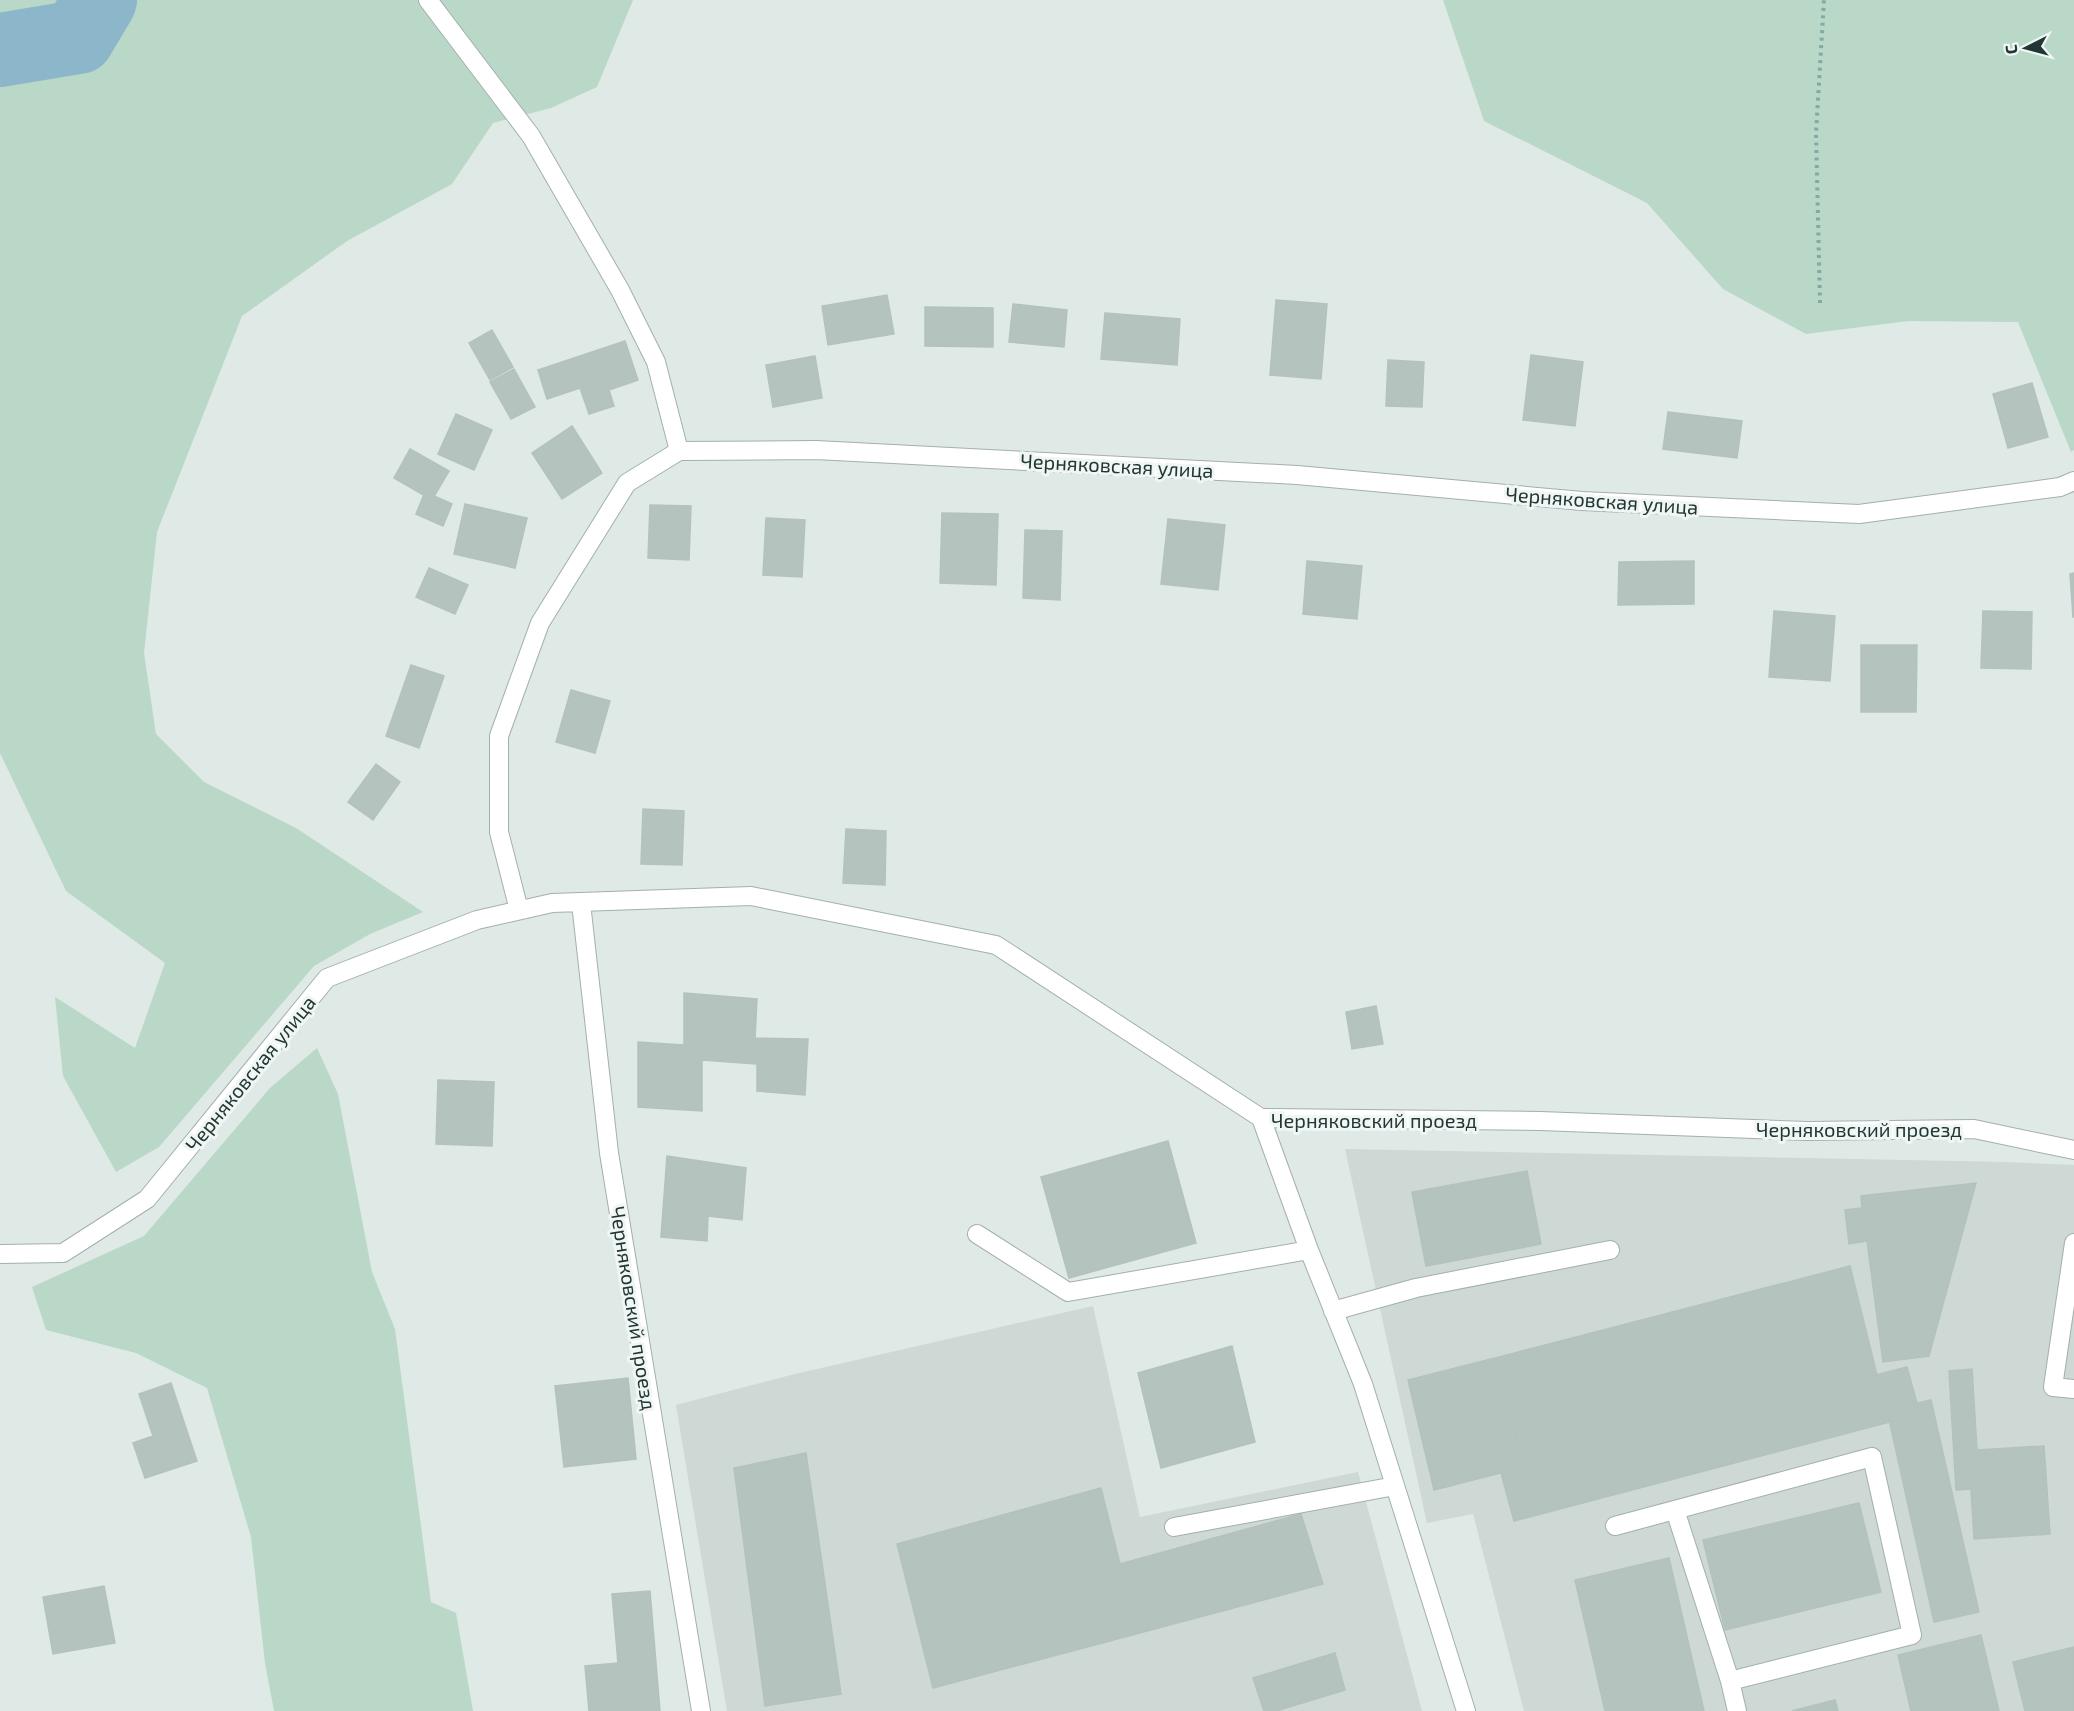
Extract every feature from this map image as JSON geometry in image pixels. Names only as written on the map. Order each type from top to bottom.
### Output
[{"type":"street","points":[[428,0],[531,135],[620,290],[656,362],[679,451],[627,483],[540,623],[499,736],[500,832],[519,910]]},
{"type":"street","name":"Черняковская улица","points":[[679,451],[816,450],[1298,475],[1582,501],[1859,514],[2060,487],[2074,481]]},
{"type":"street","name":"Черняковская улица","points":[[0,1254],[63,1253],[147,1199],[327,978],[477,920],[552,903],[751,896],[996,945],[1261,1118]]},
{"type":"street","name":"Черняковский проезд","points":[[581,903],[609,1153],[701,1711]]},
{"type":"street","name":"Черняковский проезд","points":[[1466,1711],[1363,1384],[1309,1250],[1261,1118],[1540,1122],[1807,1131],[1974,1129],[2074,1150]]},
{"type":"street","points":[[977,1234],[1068,1292],[1309,1250]]},
{"type":"street","points":[[2074,1243],[2053,1387],[2074,1389]]},
{"type":"street","points":[[1334,1311],[1416,1288],[1610,1250]]},
{"type":"street","points":[[1616,1526],[1872,1457],[1912,1635],[1730,1681]]},
{"type":"street","points":[[1174,1527],[1395,1486]]},
{"type":"street","points":[[1675,1510],[1730,1681],[1737,1711]]},
{"type":"path","points":[[1820,303],[1816,134],[1824,0]]},
{"type":"shaded area","points":[[1345,1149],[2074,1165],[2074,1711],[1524,1711],[1473,1514],[1427,1523]]},
{"type":"shaded area","points":[[1093,1306],[1140,1517],[1358,1472],[1422,1711],[727,1711],[676,1405],[795,1374]]},
{"type":"green space","points":[[0,0],[633,0],[597,87],[551,108],[493,123],[452,184],[347,241],[242,316],[157,532],[144,653],[156,734],[204,782],[296,828],[423,912],[370,934],[314,966],[159,1147],[116,1172],[63,1076],[55,997],[135,1048],[165,963],[66,891],[0,753]]},
{"type":"green space","points":[[1443,0],[2074,0],[2074,450],[2071,452],[2018,322],[1908,321],[1806,334],[1723,289],[1647,203],[1484,121]]},
{"type":"green space","points":[[317,1048],[338,1094],[372,1272],[395,1329],[431,1602],[456,1613],[473,1711],[274,1711],[265,1663],[251,1537],[207,1388],[136,1353],[46,1330],[32,1287],[144,1236],[270,1088]]},
{"type":"building","points":[[887,295],[894,334],[828,345],[822,306]]},
{"type":"building","points":[[1276,300],[1327,304],[1321,379],[1270,375]]},
{"type":"building","points":[[1013,304],[1067,310],[1064,347],[1009,342]]},
{"type":"building","points":[[925,307],[993,308],[993,347],[925,346]]},
{"type":"building","points":[[1105,313],[1180,319],[1177,365],[1101,359]]},
{"type":"building","points":[[492,330],[513,367],[490,380],[469,343]]},
{"type":"building","points":[[625,341],[638,380],[609,390],[614,406],[589,414],[580,388],[547,399],[538,370]]},
{"type":"building","points":[[1531,355],[1583,362],[1575,426],[1523,420]]},
{"type":"building","points":[[815,356],[822,398],[773,407],[766,365]]},
{"type":"building","points":[[1388,360],[1424,362],[1422,407],[1386,406]]},
{"type":"building","points":[[514,369],[535,407],[511,419],[490,382]]},
{"type":"building","points":[[2032,383],[2048,437],[2008,448],[1993,394]]},
{"type":"building","points":[[1668,412],[1742,421],[1737,458],[1663,449]]},
{"type":"building","points":[[456,414],[492,430],[474,470],[438,454]]},
{"type":"building","points":[[572,426],[602,473],[562,499],[532,453]]},
{"type":"building","points":[[410,449],[449,471],[432,500],[394,478]]},
{"type":"building","points":[[425,492],[452,504],[443,526],[416,514]]},
{"type":"building","points":[[465,504],[527,518],[515,568],[454,554]]},
{"type":"building","points":[[650,505],[691,506],[689,560],[648,558]]},
{"type":"building","points":[[942,513],[998,514],[996,585],[940,583]]},
{"type":"building","points":[[766,518],[805,520],[802,577],[763,575]]},
{"type":"building","points":[[1168,519],[1225,525],[1218,590],[1161,584]]},
{"type":"building","points":[[1025,530],[1062,531],[1060,600],[1023,598]]},
{"type":"building","points":[[1307,561],[1362,566],[1357,619],[1303,614]]},
{"type":"building","points":[[1694,561],[1694,604],[1618,605],[1619,562]]},
{"type":"building","points":[[429,568],[468,585],[455,614],[416,597]]},
{"type":"building","points":[[2074,573],[2074,617],[2073,617],[2070,574]]},
{"type":"building","points":[[1774,611],[1835,616],[1830,681],[1769,677]]},
{"type":"building","points":[[1983,611],[2032,612],[2031,669],[1981,668]]},
{"type":"building","points":[[1861,645],[1917,645],[1916,712],[1861,712]]},
{"type":"building","points":[[411,665],[444,676],[419,748],[386,736]]},
{"type":"building","points":[[571,690],[610,701],[595,753],[556,742]]},
{"type":"building","points":[[376,764],[400,782],[373,820],[348,802]]},
{"type":"building","points":[[643,809],[684,811],[682,865],[641,864]]},
{"type":"building","points":[[846,829],[886,831],[885,885],[843,883]]},
{"type":"building","points":[[684,993],[757,999],[755,1038],[808,1039],[805,1095],[757,1091],[757,1064],[702,1060],[702,1111],[638,1107],[638,1042],[684,1045]]},
{"type":"building","points":[[1376,1006],[1383,1044],[1352,1049],[1346,1012]]},
{"type":"building","points":[[438,1080],[494,1082],[492,1146],[436,1144]]},
{"type":"building","points":[[1168,1141],[1196,1243],[1069,1278],[1041,1177]]},
{"type":"building","points":[[667,1156],[746,1168],[742,1220],[708,1216],[707,1241],[661,1237]]},
{"type":"building","points":[[1527,1171],[1541,1244],[1426,1266],[1412,1192]]},
{"type":"building","points":[[1976,1183],[1929,1356],[1883,1362],[1867,1241],[1849,1244],[1845,1210],[1862,1208],[1861,1196]]},
{"type":"building","points":[[1850,1266],[1877,1375],[1524,1467],[1495,1358]]},
{"type":"building","points":[[1232,1346],[1255,1442],[1161,1468],[1138,1373]]},
{"type":"building","points":[[1495,1358],[1524,1467],[1434,1490],[1408,1380]]},
{"type":"building","points":[[1907,1367],[1920,1414],[1514,1521],[1501,1473]]},
{"type":"building","points":[[1972,1369],[1977,1450],[2044,1446],[2050,1534],[1974,1539],[1971,1489],[1956,1490],[1949,1371]]},
{"type":"building","points":[[628,1378],[636,1459],[564,1467],[555,1386]]},
{"type":"building","points":[[171,1383],[197,1461],[145,1478],[133,1443],[153,1436],[139,1394]]},
{"type":"building","points":[[1931,1400],[1979,1612],[1934,1622],[1887,1410]]},
{"type":"building","points":[[806,1453],[841,1694],[765,1706],[734,1468]]},
{"type":"building","points":[[1101,1488],[1120,1564],[1301,1514],[1323,1584],[933,1688],[897,1544]]},
{"type":"building","points":[[1859,1503],[1881,1592],[1725,1630],[1703,1540]]},
{"type":"building","points":[[1669,1558],[1704,1711],[1605,1711],[1575,1580]]},
{"type":"building","points":[[104,1586],[115,1643],[53,1654],[43,1597]]},
{"type":"building","points":[[650,1591],[660,1711],[589,1711],[585,1666],[618,1663],[612,1594]]},
{"type":"building","points":[[1981,1635],[1999,1711],[1911,1711],[1898,1655]]},
{"type":"building","points":[[2074,1647],[2074,1711],[2025,1711],[2013,1662]]},
{"type":"building","points":[[1335,1653],[1345,1690],[1276,1711],[1264,1711],[1253,1678]]},
{"type":"building","points":[[1835,1700],[1838,1711],[1792,1711]]},
{"type":"waterway","points":[[0,50],[78,37],[100,0]]}]
